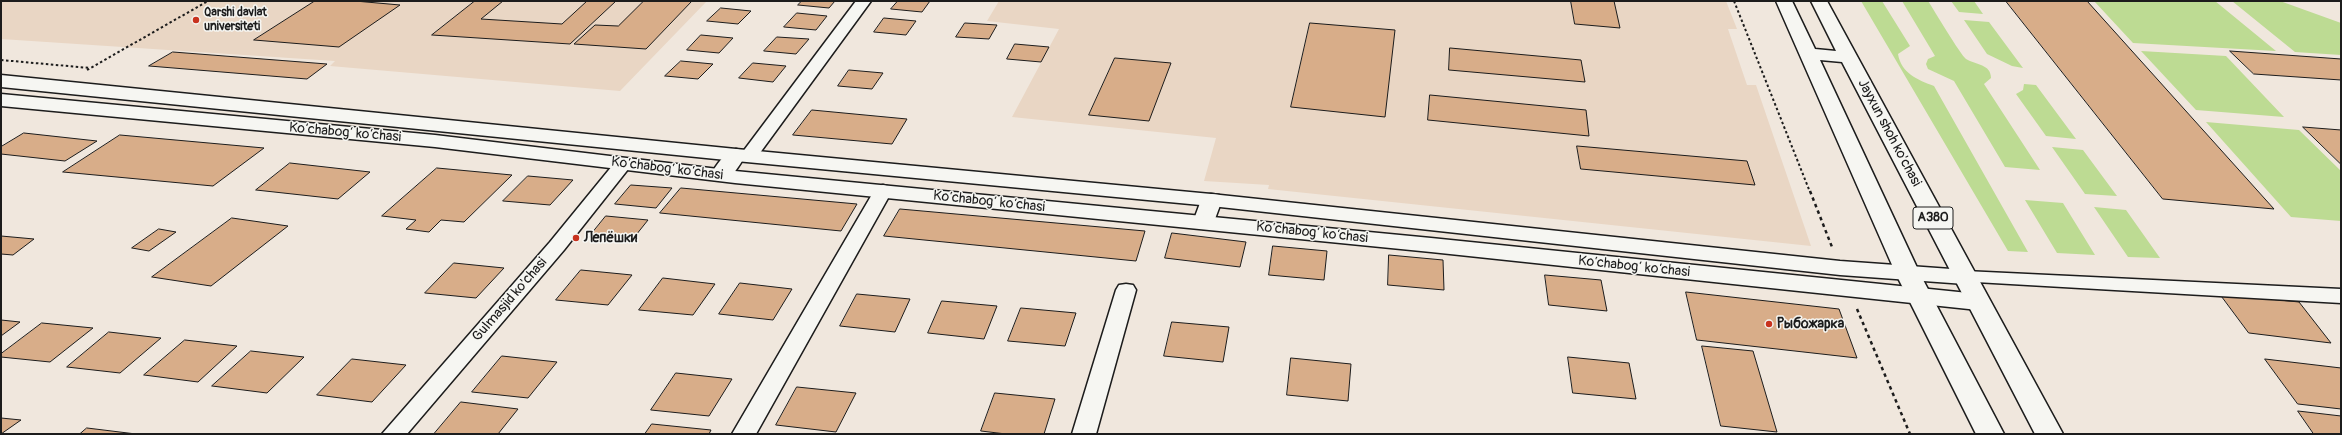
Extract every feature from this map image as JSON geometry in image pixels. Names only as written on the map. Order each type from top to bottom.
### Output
[{"type":"main road","points":[[1784,1],[1908,274],[1990,434]]},
{"type":"main road","name":"Jayxun shoh ko'chasi","points":[[1819,1],[1964,277],[2049,434]]},
{"type":"main road","points":[[1808,54],[1849,57]]},
{"type":"main road","name":"Ko‘chabog‘ ko‘chasi","points":[[1,81],[742,156],[1211,200],[1840,268],[1964,277]]},
{"type":"main road","name":"Ko‘chabog‘ ko‘chasi","points":[[1,100],[435,142],[721,175],[1432,245],[1920,298],[1978,302]]},
{"type":"main road","points":[[721,175],[742,156]]},
{"type":"main road","points":[[1204,222],[1211,200]]},
{"type":"street","points":[[742,156],[864,1]]},
{"type":"street","name":"Gulmasjid ko'chasi","points":[[394,434],[557,246],[623,164]]},
{"type":"street","points":[[744,434],[883,191]]},
{"type":"street","points":[[1964,277],[2341,296]]},
{"type":"street","points":[[1084,434],[1126,290]]},
{"type":"path","points":[[85,71],[208,1]]},
{"type":"path","points":[[1734,1],[1840,268]]},
{"type":"path","points":[[1,60],[90,68]]},
{"type":"path","points":[[1849,290],[1910,434]]},
{"type":"shaded area","points":[[1,1],[707,1],[620,91],[330,66],[335,61],[1,39]]},
{"type":"shaded area","points":[[999,1],[1726,1],[1737,29],[1728,29],[1747,85],[1756,85],[1811,246],[1268,189],[1269,185],[1204,181],[1216,138],[1012,117],[1059,29],[987,21]]},
{"type":"green space","points":[[1861,1],[1882,1],[1910,46],[1898,54],[1900,61],[1906,71],[1911,75],[1934,86],[2028,252],[2008,251]]},
{"type":"green space","points":[[1902,1],[1928,1],[1966,59],[1986,67],[1991,78],[1984,84],[2040,170],[2005,167],[1954,81],[1928,69],[1926,64],[1928,59],[1935,56]]},
{"type":"green space","points":[[1951,1],[1974,1],[1983,14],[1959,12]]},
{"type":"green space","points":[[2094,1],[2215,1],[2276,51],[2133,43]]},
{"type":"green space","points":[[2232,1],[2280,1],[2341,23],[2341,55],[2295,52]]},
{"type":"green space","points":[[1964,20],[1989,22],[2023,68],[2012,66],[1987,54]]},
{"type":"green space","points":[[2141,51],[2226,56],[2284,117],[2196,110]]},
{"type":"green space","points":[[2024,84],[2036,85],[2076,139],[2046,136],[2016,94],[2023,90]]},
{"type":"green space","points":[[2206,122],[2299,130],[2341,171],[2341,221],[2291,217]]},
{"type":"green space","points":[[2052,147],[2083,150],[2117,196],[2085,194]]},
{"type":"green space","points":[[2025,200],[2063,203],[2095,255],[2057,253]]},
{"type":"green space","points":[[2094,207],[2126,210],[2160,258],[2128,257]]},
{"type":"building","points":[[315,1],[355,1],[400,5],[339,47],[254,40]]},
{"type":"building","points":[[475,1],[503,1],[481,19],[562,24],[587,1],[616,1],[570,44],[432,35]]},
{"type":"building","points":[[644,1],[692,1],[646,49],[574,44],[595,25],[618,26]]},
{"type":"building","points":[[802,1],[835,1],[829,8],[798,5]]},
{"type":"building","points":[[898,1],[930,1],[922,12],[891,9]]},
{"type":"building","points":[[1571,1],[1614,1],[1620,28],[1575,24]]},
{"type":"building","points":[[2006,1],[2087,1],[2274,209],[2163,199]]},
{"type":"building","points":[[721,8],[751,11],[738,24],[707,21]]},
{"type":"building","points":[[797,13],[827,16],[816,30],[784,27]]},
{"type":"building","points":[[884,18],[916,21],[906,35],[874,32]]},
{"type":"building","points":[[965,23],[997,25],[989,39],[956,37]]},
{"type":"building","points":[[1310,23],[1395,30],[1385,117],[1291,107]]},
{"type":"building","points":[[701,35],[733,38],[719,53],[687,50]]},
{"type":"building","points":[[777,37],[809,39],[796,54],[764,51]]},
{"type":"building","points":[[1015,44],[1049,47],[1041,62],[1007,59]]},
{"type":"building","points":[[1450,48],[1581,60],[1585,82],[1449,70]]},
{"type":"building","points":[[2230,51],[2341,59],[2341,80],[2254,74]]},
{"type":"building","points":[[173,52],[327,64],[307,79],[149,66]]},
{"type":"building","points":[[1115,58],[1171,63],[1149,121],[1089,115]]},
{"type":"building","points":[[681,61],[713,64],[698,79],[665,76]]},
{"type":"building","points":[[753,63],[786,66],[773,82],[739,78]]},
{"type":"building","points":[[849,70],[883,73],[872,89],[838,86]]},
{"type":"building","points":[[1430,95],[1586,110],[1589,136],[1428,120]]},
{"type":"building","points":[[812,110],[907,119],[892,144],[793,135]]},
{"type":"building","points":[[2303,127],[2341,130],[2341,164]]},
{"type":"building","points":[[24,133],[97,141],[65,161],[1,154],[1,147]]},
{"type":"building","points":[[120,135],[264,148],[213,186],[63,172]]},
{"type":"building","points":[[1577,146],[1747,161],[1755,185],[1581,169]]},
{"type":"building","points":[[290,163],[370,172],[338,199],[256,190]]},
{"type":"building","points":[[437,168],[512,175],[464,222],[441,220],[429,232],[406,229],[416,220],[382,216]]},
{"type":"building","points":[[528,176],[573,180],[550,205],[503,201]]},
{"type":"building","points":[[631,185],[672,188],[656,208],[615,204]]},
{"type":"building","points":[[681,188],[857,204],[841,231],[660,213]]},
{"type":"building","points":[[900,209],[1145,231],[1136,261],[884,236]]},
{"type":"building","points":[[606,216],[648,220],[632,240],[589,237]]},
{"type":"building","points":[[232,218],[288,226],[211,286],[152,277]]},
{"type":"building","points":[[159,229],[176,232],[149,251],[132,248]]},
{"type":"building","points":[[1172,233],[1246,242],[1240,267],[1165,258]]},
{"type":"building","points":[[1,236],[34,239],[13,255],[1,254]]},
{"type":"building","points":[[1273,246],[1327,251],[1324,280],[1269,275]]},
{"type":"building","points":[[1389,255],[1443,260],[1444,290],[1388,285]]},
{"type":"building","points":[[454,263],[504,268],[476,298],[425,293]]},
{"type":"building","points":[[581,270],[632,275],[608,305],[556,300]]},
{"type":"building","points":[[1545,275],[1601,280],[1607,311],[1549,305]]},
{"type":"building","points":[[663,278],[715,284],[693,315],[639,310]]},
{"type":"building","points":[[740,283],[792,289],[773,320],[719,314]]},
{"type":"building","name":"Рыбожарка","points":[[1686,292],[1839,309],[1857,358],[1697,340]]},
{"type":"building","points":[[857,294],[910,299],[895,332],[840,326]]},
{"type":"building","points":[[2220,294],[2299,302],[2331,343],[2249,333]]},
{"type":"building","points":[[942,301],[997,306],[984,339],[928,333]]},
{"type":"building","points":[[1021,308],[1076,313],[1065,346],[1008,341]]},
{"type":"building","points":[[1,320],[20,322],[1,336]]},
{"type":"building","points":[[1172,322],[1229,327],[1223,362],[1164,356]]},
{"type":"building","points":[[42,323],[93,328],[50,362],[1,357],[1,354]]},
{"type":"building","points":[[109,332],[161,338],[120,373],[67,367]]},
{"type":"building","points":[[185,340],[237,346],[198,382],[144,375]]},
{"type":"building","points":[[1702,346],[1753,351],[1777,432],[1721,426]]},
{"type":"building","points":[[251,351],[304,357],[267,393],[212,386]]},
{"type":"building","points":[[502,356],[557,362],[528,398],[472,392]]},
{"type":"building","points":[[1568,357],[1629,363],[1636,399],[1573,393]]},
{"type":"building","points":[[1291,358],[1351,364],[1348,401],[1287,395]]},
{"type":"building","points":[[352,359],[406,365],[372,402],[317,395]]},
{"type":"building","points":[[2265,359],[2341,368],[2341,409],[2298,404]]},
{"type":"building","points":[[676,373],[732,379],[709,416],[651,410]]},
{"type":"building","points":[[797,387],[856,393],[836,432],[776,425]]},
{"type":"building","points":[[995,393],[1055,399],[1044,434],[1006,434],[981,431]]},
{"type":"building","points":[[461,402],[518,409],[498,434],[434,434]]},
{"type":"building","points":[[2298,411],[2341,416],[2341,434],[2314,434]]},
{"type":"building","points":[[1,418],[21,420],[1,434]]},
{"type":"building","points":[[652,424],[711,430],[709,434],[645,434]]},
{"type":"building","points":[[87,428],[136,434],[80,434]]},
{"type":"place","name":"Qarshi davlat universiteti","points":[[196,20]]},
{"type":"place","name":"Лепёшки","points":[[576,238]]},
{"type":"place","name":"Рыбожарка","points":[[1769,324]]}]
